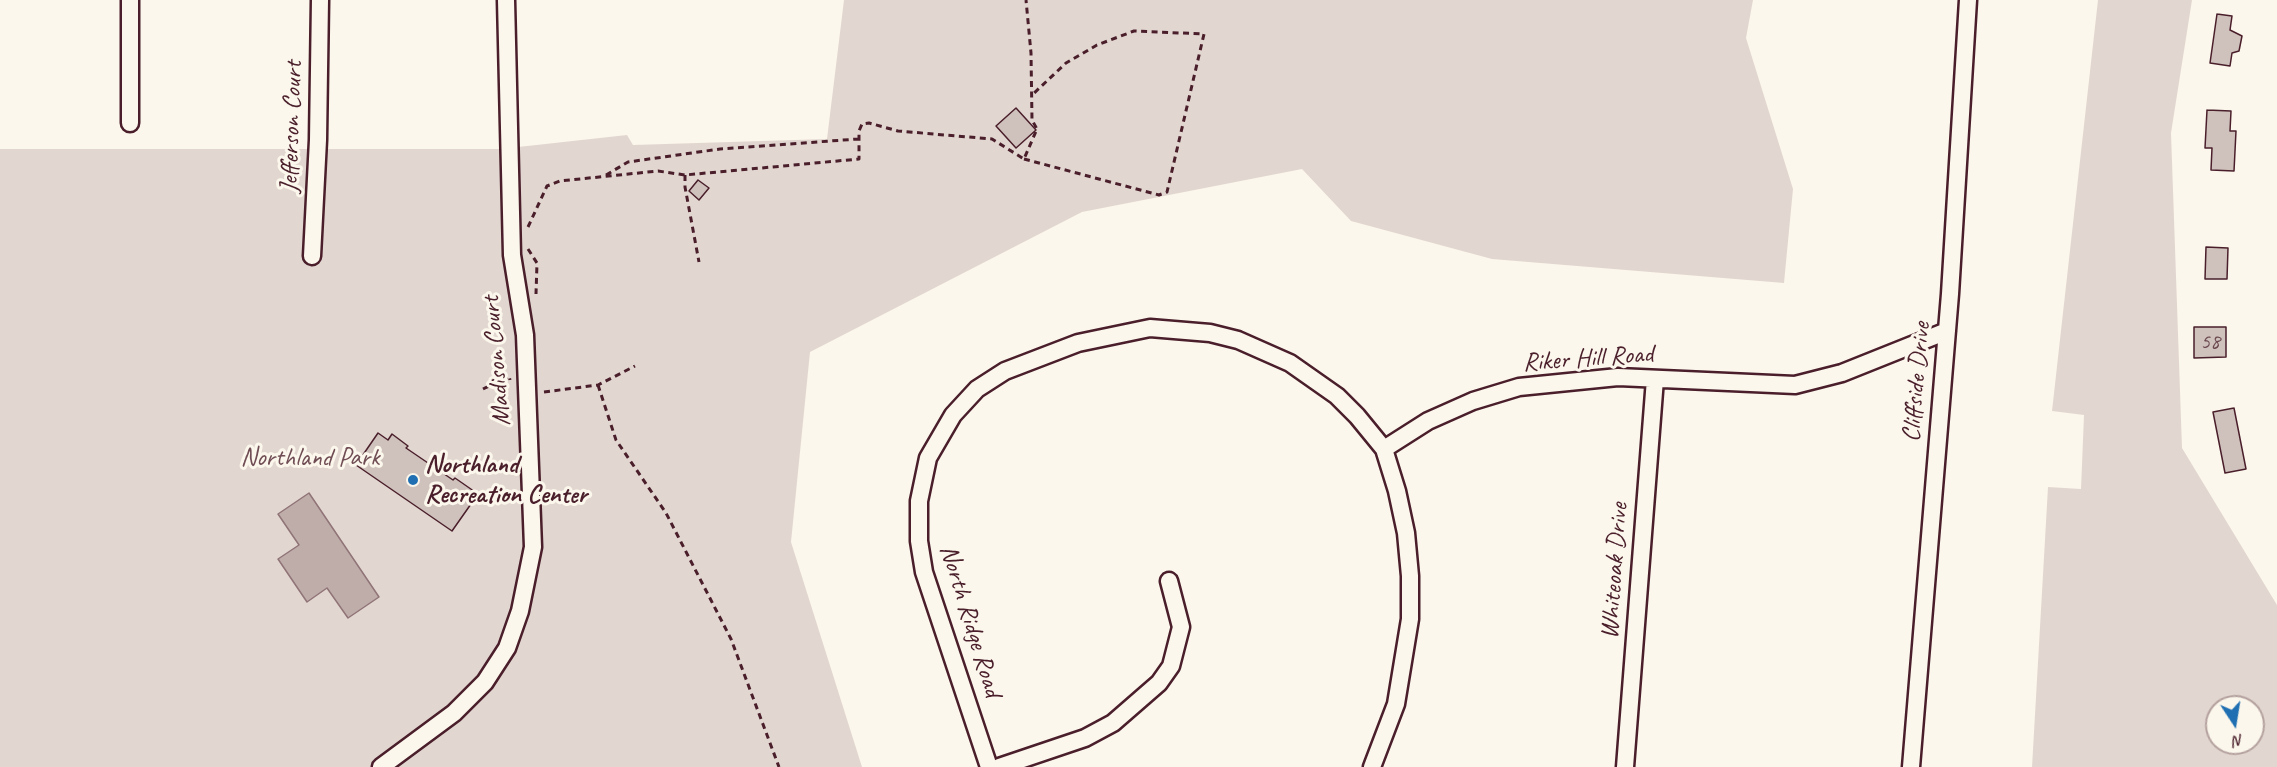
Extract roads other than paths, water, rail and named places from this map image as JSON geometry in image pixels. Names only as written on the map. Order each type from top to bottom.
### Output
[{"type":"street","points":[[130,0],[130,123]]},
{"type":"street","name":"Jefferson Court","points":[[312,256],[318,140],[320,0]]},
{"type":"street","name":"Madison Court","points":[[381,767],[454,713],[485,682],[507,648],[520,611],[533,547],[535,392],[512,255],[506,0]]},
{"type":"street","name":"Cliffside Drive","points":[[1911,767],[1947,331],[1968,0]]},
{"type":"street","name":"North Ridge Road","points":[[989,767],[924,572],[919,541],[920,501],[928,458],[941,431],[977,389],[1005,370],[1078,343],[1150,328],[1210,333],[1265,350],[1314,378],[1358,416],[1384,449]]},
{"type":"street","name":"Riker Hill Road","points":[[1384,449],[1428,421],[1473,401],[1519,387],[1618,377],[1795,385],[1817,381],[1947,331]]},
{"type":"street","name":"Whiteoak Drive","points":[[1625,767],[1655,379]]},
{"type":"street","points":[[1372,767],[1396,704],[1405,662],[1410,619],[1410,576],[1406,533],[1397,490],[1384,449]]},
{"type":"street","points":[[999,767],[1085,738],[1113,723],[1159,683],[1171,666],[1181,627],[1169,581]]},
{"type":"place","name":"Northland Recreation Center","points":[[413,480]]},
{"type":"park label","name":"Northland Park","points":[[310,458]]}]
